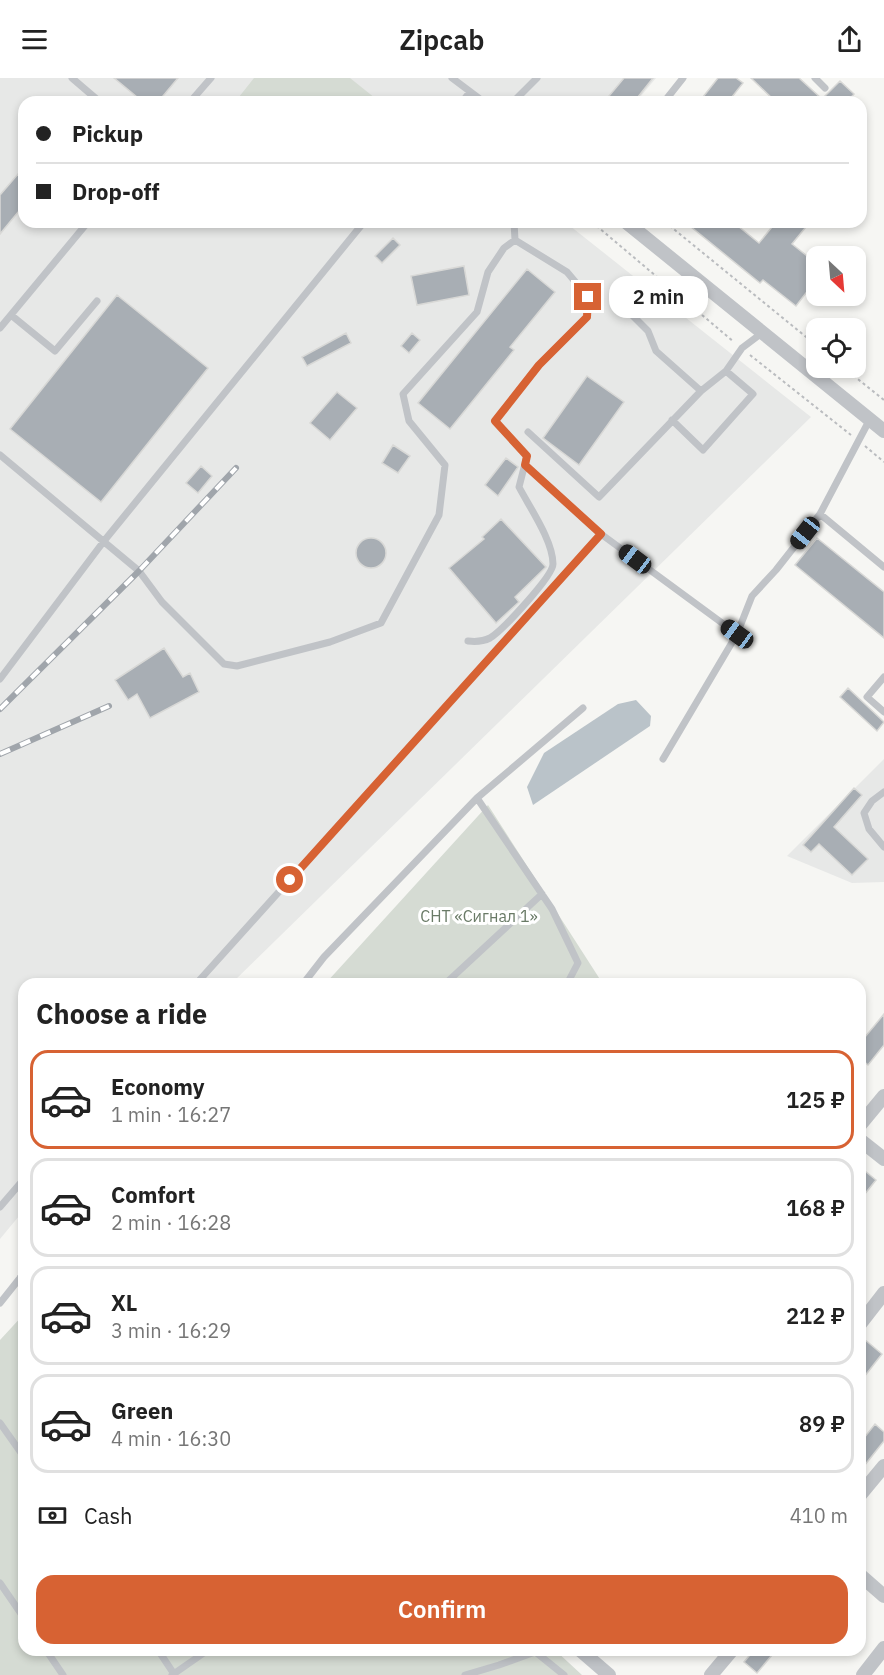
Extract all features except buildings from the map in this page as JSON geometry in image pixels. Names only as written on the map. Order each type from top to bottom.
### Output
[{"type":"street","points":[[633,228],[883,428]]},
{"type":"street","points":[[866,1118],[884,1096]]},
{"type":"street","points":[[866,1145],[884,1159]]},
{"type":"street","points":[[866,1316],[884,1293]]},
{"type":"street","points":[[866,1488],[884,1466]]},
{"type":"street","points":[[866,1580],[884,1596]]},
{"type":"street","points":[[863,1675],[884,1648]]},
{"type":"street","points":[[589,1656],[609,1675]]},
{"type":"street","points":[[711,1675],[727,1656]]},
{"type":"lane","points":[[72,78],[93,96]]},
{"type":"lane","points":[[195,96],[211,78]]},
{"type":"lane","points":[[452,78],[476,96]]},
{"type":"lane","points":[[519,96],[537,78]]},
{"type":"lane","points":[[669,96],[683,78]]},
{"type":"lane","points":[[815,78],[825,88]]},
{"type":"lane","points":[[467,96],[470,92]]},
{"type":"lane","points":[[0,328],[83,228]]},
{"type":"lane","points":[[0,679],[104,541],[359,228]]},
{"type":"lane","points":[[514,228],[515,240]]},
{"type":"lane","points":[[0,455],[139,571],[162,602],[224,664],[237,666],[330,642],[381,623],[439,515],[446,465],[409,421],[403,394],[477,312],[488,272],[504,248],[515,240]]},
{"type":"lane","points":[[468,641],[479,642],[492,637],[540,589],[554,567],[552,551],[519,488],[527,456],[495,421],[539,365],[587,317],[588,297],[567,273],[515,240]]},
{"type":"lane","points":[[11,315],[55,351],[97,302]]},
{"type":"lane","points":[[631,314],[648,331],[656,351],[701,391]]},
{"type":"lane","points":[[528,432],[599,497],[701,391],[726,371],[742,348],[762,333]]},
{"type":"lane","points":[[672,420],[703,450],[753,394],[726,371]]},
{"type":"lane","points":[[663,759],[737,634],[752,596],[776,570],[820,514],[870,419]]},
{"type":"lane","points":[[525,465],[601,534],[737,634]]},
{"type":"lane","points":[[820,514],[884,567]]},
{"type":"lane","points":[[201,978],[601,534]]},
{"type":"lane","points":[[884,677],[867,698],[884,712]]},
{"type":"lane","points":[[308,978],[324,957],[477,798],[583,708]]},
{"type":"lane","points":[[884,792],[872,801],[864,813],[868,829],[884,846]]},
{"type":"lane","points":[[477,798],[552,909],[578,963],[570,978]]},
{"type":"lane","points":[[451,978],[542,894]]},
{"type":"lane","points":[[0,1207],[18,1186]]},
{"type":"lane","points":[[0,1303],[18,1281]]},
{"type":"lane","points":[[0,1423],[18,1448]]},
{"type":"lane","points":[[0,1583],[18,1609]]},
{"type":"lane","points":[[50,1656],[63,1675]]},
{"type":"lane","points":[[162,1656],[173,1674],[199,1656]]},
{"type":"lane","points":[[465,1675],[522,1656]]},
{"type":"lane","points":[[540,1656],[564,1675]]},
{"type":"path","points":[[672,228],[806,337]]},
{"type":"path","points":[[856,378],[884,400]]},
{"type":"shaded area","points":[[0,78],[656,78],[641,96],[18,96],[18,228],[573,228],[811,417],[237,978],[18,978],[18,1217],[0,1239]]},
{"type":"shaded area","points":[[636,700],[651,716],[650,726],[533,805],[527,787],[544,753],[618,704]]},
{"type":"shaded area","points":[[884,759],[884,882],[852,883],[787,856]]},
{"type":"green space","points":[[254,78],[350,78],[372,96],[240,96]]},
{"type":"green space","name":"СНТ «Сигнал 1»","points":[[488,805],[599,978],[330,978]]},
{"type":"green space","points":[[18,1320],[18,1656],[561,1656],[582,1675],[0,1675],[0,1340]]},
{"type":"railway","points":[[0,709],[139,571],[236,468]]},
{"type":"railway","points":[[0,754],[109,706]]},
{"type":"route","points":[[290,880],[601,534],[525,465],[527,456],[495,421],[539,365],[587,317],[588,297]]}]
